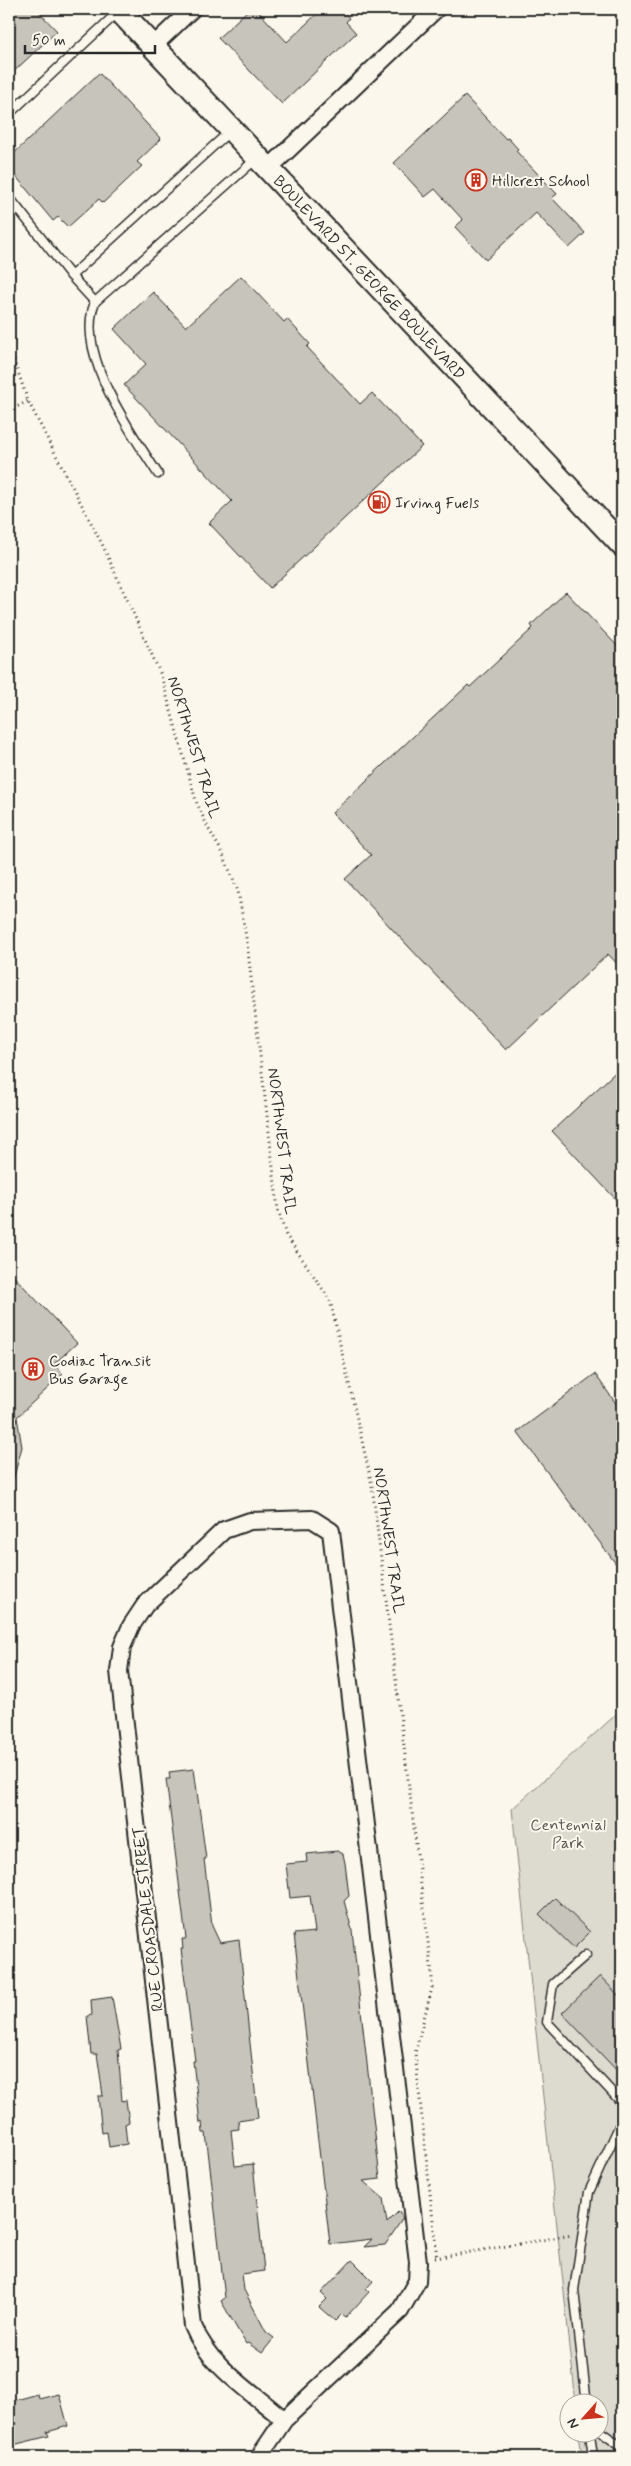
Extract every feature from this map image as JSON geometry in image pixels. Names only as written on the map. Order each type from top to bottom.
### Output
[{"type":"main road","name":"BOULEVARD ST. GEORGE BOULEVARD","points":[[119,10],[622,545]]},
{"type":"street","points":[[153,46],[192,9]]},
{"type":"street","points":[[263,163],[436,9]]},
{"type":"street","name":"RUE CROASDALE STREET","points":[[312,1519],[331,1530],[418,2262],[417,2281],[400,2311],[284,2420],[210,2356],[200,2342],[193,2326],[119,1670],[122,1647],[145,1605],[224,1530],[250,1521],[312,1519]]},
{"type":"street","points":[[259,2457],[284,2420]]},
{"type":"lane","points":[[9,114],[119,10]]},
{"type":"lane","points":[[71,276],[232,130]]},
{"type":"lane","points":[[158,474],[127,425],[95,362],[89,331],[91,312],[95,302],[263,163]]},
{"type":"lane","points":[[9,197],[71,276],[95,302]]},
{"type":"lane","points":[[586,1955],[553,1984],[547,2022],[622,2103]]},
{"type":"lane","points":[[586,2394],[574,2290],[589,2192],[622,2120]]},
{"type":"lane","points":[[608,2437],[622,2447]]},
{"type":"lane","points":[[591,2444],[593,2457]]},
{"type":"path","name":"NORTHWEST TRAIL","points":[[9,346],[28,401],[103,546],[161,675],[196,800],[208,828],[222,852],[238,891],[247,943],[278,1210],[286,1235],[330,1300],[372,1485],[432,1975],[432,1988],[415,2053],[436,2258],[582,2233]]},
{"type":"path","points":[[9,411],[28,401]]},
{"type":"green space","name":"Centennial Park","points":[[622,1709],[622,2457],[582,2457],[580,2444],[608,2444],[608,2394],[575,2394],[512,1809]]},
{"type":"building","points":[[9,9],[36,9],[57,31],[9,76]]},
{"type":"building","points":[[249,9],[256,9],[287,42],[322,9],[340,9],[349,18],[346,22],[356,33],[282,104],[218,38]]},
{"type":"building","points":[[99,73],[161,139],[137,162],[142,166],[103,203],[99,199],[68,227],[58,217],[53,221],[9,168],[9,158]]},
{"type":"building","name":"Hillcrest School","points":[[465,96],[518,149],[516,151],[557,194],[552,198],[585,233],[569,248],[536,213],[486,260],[455,227],[463,220],[435,189],[425,197],[394,163]]},
{"type":"building","points":[[241,276],[284,322],[287,319],[310,344],[307,347],[360,404],[372,393],[422,446],[270,588],[209,523],[232,501],[124,385],[146,364],[114,329],[153,292],[186,327]]},
{"type":"building","points":[[566,592],[622,651],[622,969],[608,954],[506,1050],[345,879],[371,855],[332,813],[468,685],[470,687],[533,628],[531,625]]},
{"type":"building","points":[[622,1066],[622,1206],[552,1131]]},
{"type":"building","name":"Codiac Transit Bus Garage","points":[[9,1271],[77,1343],[54,1364],[63,1374],[17,1417],[22,1447],[13,1480],[9,1479]]},
{"type":"building","points":[[595,1374],[622,1412],[622,1572],[517,1432]]},
{"type":"building","points":[[194,1769],[206,1859],[204,1859],[212,1926],[220,1943],[239,1940],[258,2118],[238,2121],[239,2129],[231,2130],[235,2166],[253,2164],[264,2271],[242,2274],[244,2290],[266,2332],[274,2338],[262,2353],[248,2343],[246,2344],[221,2301],[225,2298],[206,2133],[203,2133],[202,2122],[200,2123],[193,2061],[195,2061],[181,1949],[183,1949],[182,1939],[186,1939],[166,1779],[170,1779],[169,1772]]},
{"type":"building","points":[[338,1851],[343,1854],[345,1863],[349,1896],[344,1901],[352,1930],[380,2179],[363,2181],[383,2198],[387,2223],[399,2211],[403,2218],[385,2245],[364,2247],[372,2239],[330,2244],[294,1934],[315,1932],[310,1896],[290,1898],[286,1864],[307,1862],[306,1854]]},
{"type":"building","points":[[555,1898],[590,1932],[574,1948],[539,1914]]},
{"type":"building","points":[[600,1976],[622,1999],[622,2076],[562,2013]]},
{"type":"building","points":[[112,1997],[121,2049],[118,2050],[122,2101],[126,2100],[129,2122],[125,2124],[127,2144],[109,2147],[107,2132],[102,2133],[98,2096],[103,2096],[97,2054],[91,2054],[87,2016],[92,2015],[91,2000]]},
{"type":"building","points":[[352,2260],[373,2281],[366,2289],[369,2292],[346,2317],[342,2314],[335,2321],[319,2307],[327,2299],[321,2293]]},
{"type":"building","points":[[38,2394],[39,2399],[59,2394],[68,2426],[47,2432],[49,2436],[9,2446],[9,2402]]},
{"type":"place","name":"Hillcrest School","points":[[476,180]]},
{"type":"place","name":"Irving Fuels","points":[[379,502]]},
{"type":"place","name":"Codiac Transit Bus Garage","points":[[33,1369]]}]
